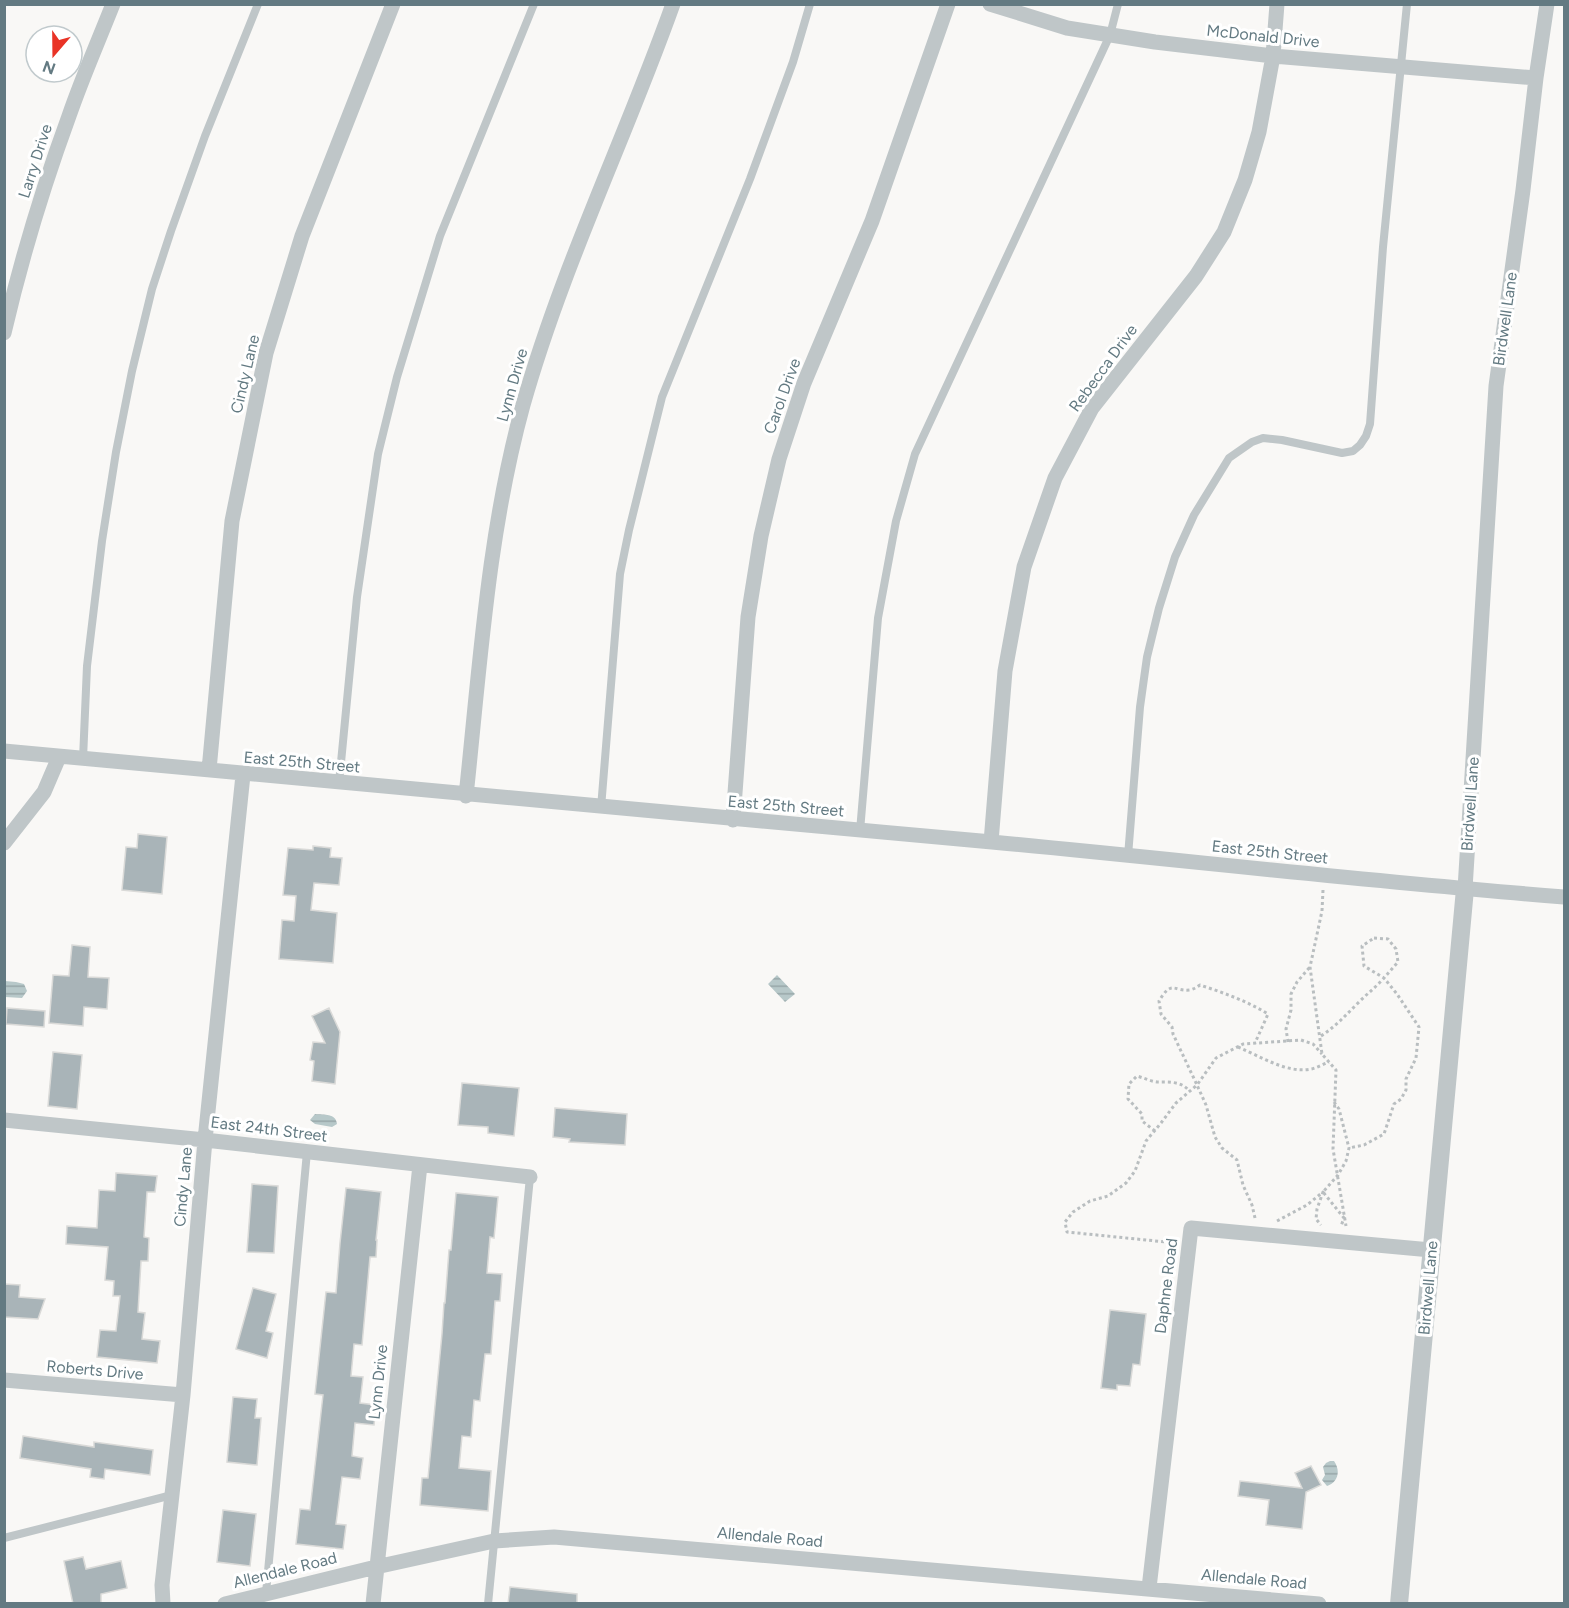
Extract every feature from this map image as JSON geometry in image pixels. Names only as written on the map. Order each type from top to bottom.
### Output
[{"type":"street","name":"Larry Drive","points":[[4,333],[45,187],[69,115],[113,4]]},
{"type":"street","name":"Cindy Lane","points":[[209,770],[232,521],[266,353],[302,236],[393,4]]},
{"type":"street","name":"Lynn Drive","points":[[466,796],[489,574],[503,493],[523,406],[551,314],[673,4]]},
{"type":"street","name":"Carol Drive","points":[[733,820],[748,617],[761,536],[779,459],[804,383],[872,221],[948,4]]},
{"type":"street","name":"McDonald Drive","points":[[990,4],[1067,28],[1155,42],[1273,56],[1536,78]]},
{"type":"street","name":"Rebecca Drive","points":[[992,842],[1005,671],[1024,567],[1055,478],[1092,408],[1196,276],[1224,232],[1245,180],[1259,132],[1273,56],[1277,4]]},
{"type":"street","name":"Birdwell Lane","points":[[1399,1604],[1465,889],[1496,386],[1547,4]]},
{"type":"street","name":"East 25th Street","points":[[4,751],[1564,897]]},
{"type":"street","points":[[4,843],[44,792],[59,757]]},
{"type":"street","name":"Cindy Lane","points":[[163,1604],[162,1585],[183,1395],[205,1140],[243,775]]},
{"type":"street","name":"East 24th Street","points":[[4,1120],[530,1177]]},
{"type":"street","name":"Lynn Drive","points":[[373,1604],[420,1165]]},
{"type":"street","name":"Daphne Road","points":[[1149,1588],[1191,1228],[1264,1235],[1338,1237],[1431,1250]]},
{"type":"street","name":"Roberts Drive","points":[[4,1380],[183,1395]]},
{"type":"street","name":"Allendale Road","points":[[225,1604],[494,1541],[554,1537],[1319,1604]]},
{"type":"lane","points":[[83,759],[87,666],[102,541],[116,452],[135,361],[152,289],[171,231],[258,4]]},
{"type":"lane","points":[[339,784],[357,597],[378,454],[397,377],[441,236],[534,4]]},
{"type":"lane","points":[[601,808],[620,574],[662,396],[750,178],[793,62],[810,4]]},
{"type":"lane","points":[[860,831],[878,618],[896,521],[915,454],[1110,35],[1118,4]]},
{"type":"lane","points":[[1128,856],[1140,707],[1148,657],[1159,608],[1172,567],[1194,515],[1229,458],[1252,442],[1263,438],[1282,440],[1342,453],[1353,451],[1366,436],[1370,424],[1383,248],[1407,4]]},
{"type":"lane","points":[[266,1593],[307,1152]]},
{"type":"lane","points":[[488,1604],[530,1177]]},
{"type":"lane","points":[[4,1538],[172,1495]]},
{"type":"path","points":[[1322,1054],[1310,967],[1322,910],[1324,875]]},
{"type":"path","points":[[1320,1037],[1374,990],[1384,978],[1398,962],[1396,949],[1388,939],[1374,938],[1362,946],[1365,966],[1384,978],[1419,1027],[1416,1058],[1406,1079],[1406,1090],[1401,1099],[1394,1104],[1384,1134],[1364,1145],[1349,1148]]},
{"type":"path","points":[[1288,1042],[1286,1029],[1291,1010],[1291,994],[1297,982],[1310,967]]},
{"type":"path","points":[[1255,1043],[1268,1014],[1230,995],[1200,985],[1190,990],[1174,987],[1164,992],[1159,1001],[1161,1014],[1172,1027],[1173,1034],[1206,1105],[1215,1137],[1222,1148],[1237,1160],[1243,1185],[1264,1235],[1279,1219],[1307,1205],[1323,1192],[1338,1175],[1346,1161],[1349,1148],[1339,1109],[1334,1102]]},
{"type":"path","points":[[1189,1245],[1068,1232],[1065,1222],[1073,1212],[1090,1201],[1108,1196],[1126,1183],[1135,1171],[1146,1141],[1176,1102],[1197,1085],[1216,1058],[1243,1044],[1301,1040],[1313,1044],[1336,1070],[1333,1149],[1344,1218],[1338,1237]]},
{"type":"path","points":[[1238,1047],[1285,1068],[1297,1070],[1313,1069],[1329,1062]]},
{"type":"path","points":[[1155,1131],[1142,1121],[1142,1114],[1128,1099],[1129,1084],[1137,1076],[1154,1082],[1172,1082],[1190,1091]]},
{"type":"path","points":[[1323,1192],[1344,1218]]},
{"type":"path","points":[[1323,1192],[1316,1219],[1323,1228]]},
{"type":"path","points":[[1343,1225],[1352,1226]]},
{"type":"path","points":[[1338,1237],[1343,1225]]},
{"type":"path","points":[[1338,1237],[1343,1225]]},
{"type":"shaded area","points":[[777,975],[795,994],[785,1002],[768,984]]},
{"type":"shaded area","points":[[5,981],[24,984],[27,991],[22,998],[5,997]]},
{"type":"shaded area","points":[[315,1114],[332,1116],[337,1124],[332,1127],[315,1124],[310,1120]]},
{"type":"shaded area","points":[[1330,1461],[1334,1461],[1338,1472],[1334,1482],[1327,1486],[1322,1480],[1325,1475],[1323,1467]]},
{"type":"building","points":[[138,834],[167,837],[162,894],[122,890],[126,847],[137,848]]},
{"type":"building","points":[[313,846],[331,848],[330,857],[342,858],[339,885],[314,883],[311,910],[337,913],[333,963],[279,959],[282,920],[294,921],[296,896],[283,895],[288,848],[313,850]]},
{"type":"building","points":[[72,945],[90,947],[88,977],[109,978],[107,1009],[84,1007],[83,1026],[49,1023],[53,975],[69,976]]},
{"type":"building","points":[[7,1008],[45,1011],[44,1027],[6,1024]]},
{"type":"building","points":[[329,1008],[340,1032],[335,1084],[312,1081],[314,1061],[310,1060],[313,1042],[325,1043],[312,1016]]},
{"type":"building","points":[[53,1052],[82,1055],[77,1109],[48,1106]]},
{"type":"building","points":[[462,1083],[519,1088],[514,1136],[488,1133],[488,1127],[458,1125]]},
{"type":"building","points":[[555,1108],[627,1114],[625,1145],[569,1142],[570,1139],[553,1137]]},
{"type":"building","points":[[116,1173],[157,1176],[155,1192],[147,1192],[144,1237],[149,1238],[148,1261],[141,1261],[138,1312],[145,1313],[142,1339],[160,1341],[157,1363],[97,1357],[100,1330],[116,1331],[120,1296],[113,1296],[114,1281],[105,1280],[108,1247],[66,1244],[67,1226],[97,1228],[99,1190],[115,1191]]},
{"type":"building","points":[[252,1184],[278,1186],[274,1253],[247,1252]]},
{"type":"building","points":[[346,1188],[381,1192],[376,1257],[370,1257],[362,1345],[354,1344],[351,1376],[363,1377],[360,1403],[376,1405],[374,1425],[355,1423],[352,1456],[363,1458],[360,1479],[342,1477],[336,1524],[346,1525],[343,1549],[296,1544],[300,1509],[310,1510],[323,1395],[315,1394],[326,1292],[336,1293]]},
{"type":"building","points":[[456,1193],[498,1197],[494,1238],[490,1237],[487,1273],[502,1274],[500,1301],[495,1301],[491,1354],[485,1354],[480,1401],[474,1400],[471,1437],[462,1436],[459,1468],[491,1471],[488,1511],[420,1505],[422,1478],[428,1478]]},
{"type":"building","points":[[4,1284],[20,1285],[19,1297],[45,1299],[38,1319],[4,1317]]},
{"type":"building","points":[[253,1288],[276,1294],[266,1331],[273,1333],[267,1358],[236,1349]]},
{"type":"building","points":[[1110,1310],[1146,1314],[1140,1365],[1133,1364],[1130,1386],[1117,1385],[1117,1390],[1101,1388]]},
{"type":"building","points":[[233,1397],[257,1399],[255,1418],[261,1418],[257,1465],[227,1462]]},
{"type":"building","points":[[23,1436],[94,1447],[94,1442],[153,1450],[150,1475],[105,1469],[104,1479],[90,1477],[91,1469],[20,1458]]},
{"type":"building","points":[[1311,1466],[1321,1485],[1306,1492],[1302,1529],[1266,1525],[1269,1500],[1238,1496],[1240,1481],[1302,1488],[1295,1473]]},
{"type":"building","points":[[223,1510],[256,1514],[250,1566],[217,1562]]},
{"type":"building","points":[[83,1557],[86,1569],[121,1561],[127,1588],[101,1594],[101,1604],[73,1604],[64,1561]]},
{"type":"building","points":[[510,1587],[577,1594],[577,1604],[508,1604]]}]
